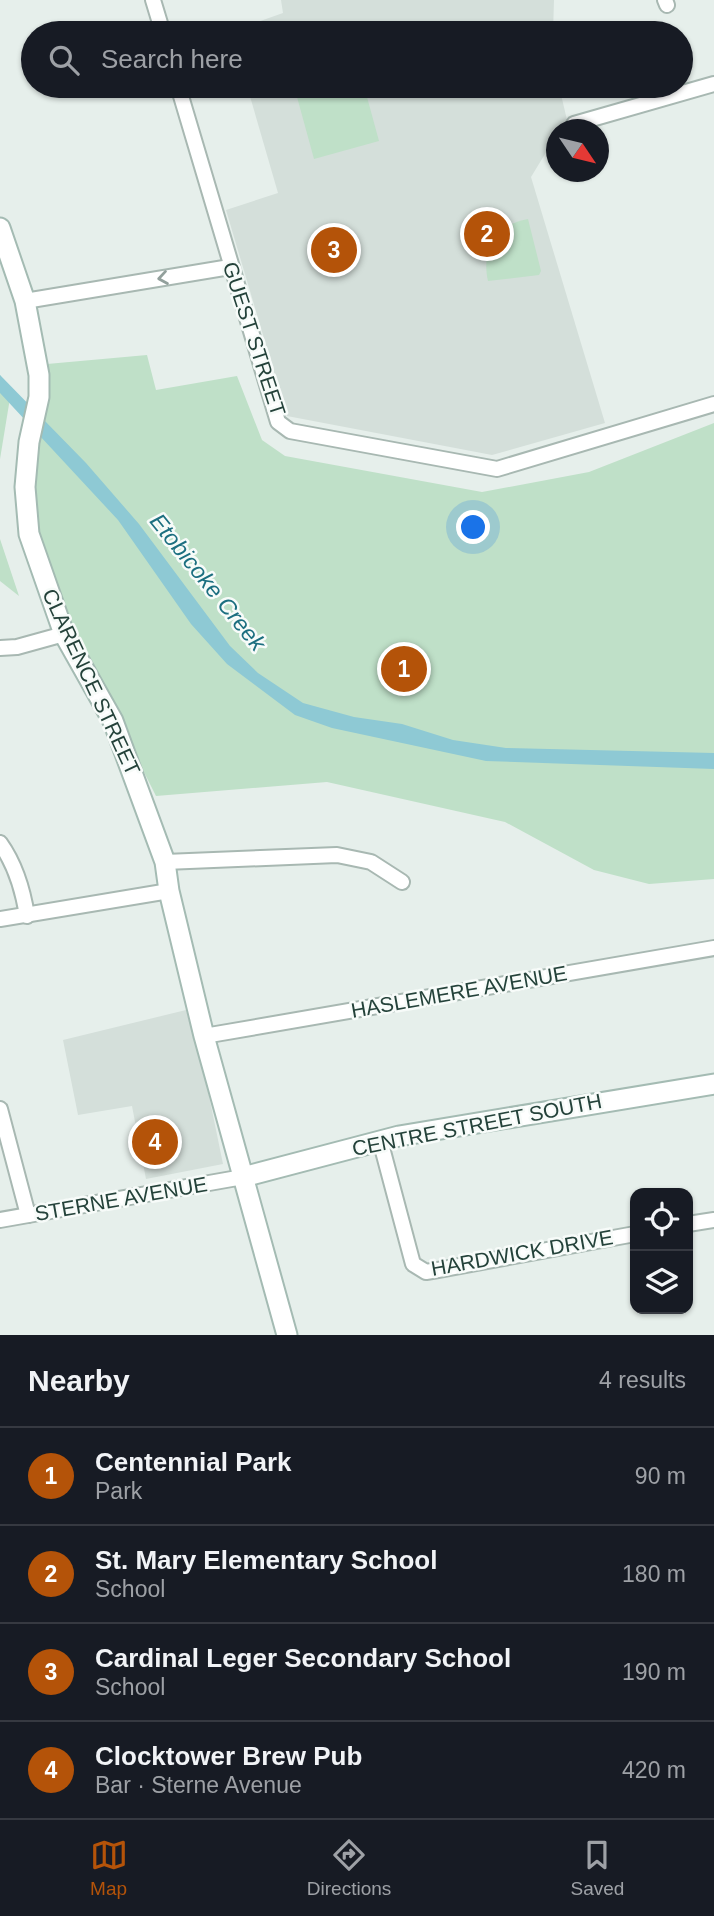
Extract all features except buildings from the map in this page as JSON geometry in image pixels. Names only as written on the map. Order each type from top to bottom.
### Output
[{"type":"street","points":[[153,0],[159,21]]},
{"type":"street","points":[[693,90],[714,84]]},
{"type":"street","name":"GUEST STREET","points":[[181,98],[278,422],[290,431],[498,469],[714,404]]},
{"type":"street","points":[[592,119],[665,98]]},
{"type":"street","name":"CLARENCE STREET","points":[[0,228],[25,301],[36,350],[39,397],[29,442],[25,487],[29,534],[64,634],[113,721],[165,862],[169,891],[204,1036],[287,1335]]},
{"type":"street","points":[[25,301],[230,267]]},
{"type":"street","points":[[0,648],[17,647],[64,634]]},
{"type":"street","points":[[0,843],[18,878],[27,916]]},
{"type":"street","points":[[165,862],[337,855],[371,862],[402,882]]},
{"type":"street","points":[[0,919],[169,891]]},
{"type":"street","name":"HASLEMERE AVENUE","points":[[204,1036],[714,948]]},
{"type":"street","name":"CENTRE STREET SOUTH","points":[[243,1177],[380,1140],[714,1084]]},
{"type":"street","points":[[0,1109],[28,1215]]},
{"type":"street","name":"HARDWICK DRIVE","points":[[380,1140],[413,1264],[421,1270],[438,1270],[630,1235]]},
{"type":"street","name":"STERNE AVENUE","points":[[0,1220],[243,1177]]},
{"type":"street","points":[[693,1223],[714,1220]]},
{"type":"shaded area","points":[[281,0],[554,0],[553,21],[260,21],[283,13]]},
{"type":"shaded area","points":[[250,98],[562,98],[567,119],[546,119],[546,152],[531,177],[605,423],[492,455],[287,416],[226,210],[278,193]]},
{"type":"shaded area","points":[[186,1010],[208,1091],[223,1164],[146,1179],[132,1106],[78,1115],[63,1040]]},
{"type":"green space","points":[[297,98],[367,98],[379,141],[314,159]]},
{"type":"green space","points":[[528,219],[541,271],[539,275],[488,281],[487,259],[493,241],[507,227]]},
{"type":"green space","points":[[147,355],[156,390],[237,376],[262,440],[285,456],[482,492],[589,472],[714,423],[714,879],[649,884],[594,870],[505,822],[327,782],[156,796],[65,615],[31,520],[30,465],[43,406],[47,364]]},
{"type":"green space","points":[[0,375],[11,392],[0,459]]},
{"type":"green space","points":[[0,539],[19,596],[0,581]]},
{"type":"water","points":[[0,375],[86,463],[139,524],[230,646],[258,673],[303,703],[354,717],[402,724],[453,740],[506,748],[714,753],[714,769],[486,761],[332,728],[295,715],[227,664],[191,624],[118,520],[0,393]]},
{"type":"place","name":"St. Mary Elementary School","points":[[487,234]]},
{"type":"place","name":"Cardinal Leger Secondary School","points":[[334,250]]},
{"type":"place","name":"Centennial Park","points":[[404,669]]},
{"type":"place","name":"Clocktower Brew Pub","points":[[155,1142]]},
{"type":"water label","name":"Etobicoke Creek","points":[[208,582]]}]
